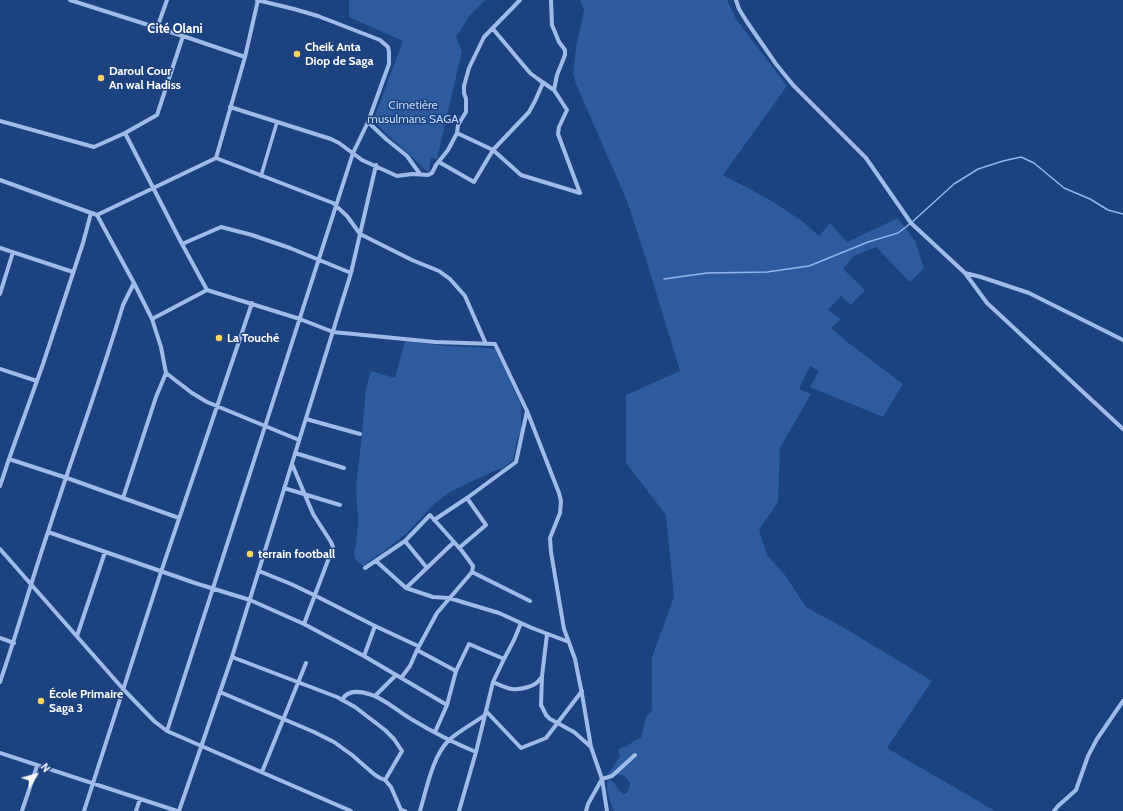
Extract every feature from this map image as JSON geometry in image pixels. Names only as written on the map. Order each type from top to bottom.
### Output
[{"type":"street","points":[[70,0],[245,57]]},
{"type":"street","points":[[157,28],[166,0]]},
{"type":"street","points":[[168,731],[353,153],[368,122],[389,64],[389,52],[386,44],[380,40],[318,16],[258,0],[245,57],[216,158]]},
{"type":"street","points":[[230,107],[330,139],[339,143],[362,160],[376,165],[397,176],[412,174],[428,175],[432,173],[448,150],[457,133],[458,126],[466,112],[464,86],[469,68],[484,37],[520,0]]},
{"type":"street","points":[[551,0],[552,25],[559,42],[565,50],[565,55],[557,75],[554,90]]},
{"type":"street","points":[[736,0],[739,9],[776,64],[793,85],[866,158],[911,223],[965,273],[987,303],[1123,429]]},
{"type":"street","points":[[457,133],[493,150],[521,175],[580,193],[558,134],[559,127],[567,110],[554,90],[530,73],[493,29]]},
{"type":"street","points":[[0,121],[94,147],[125,134],[157,115],[183,36]]},
{"type":"street","points":[[439,162],[474,182],[493,150],[529,112],[536,101],[543,83]]},
{"type":"street","points":[[261,176],[277,122]]},
{"type":"street","points":[[368,122],[407,156],[420,174]]},
{"type":"street","points":[[125,134],[207,290]]},
{"type":"street","points":[[97,215],[216,158],[333,204],[347,216],[360,234],[395,253],[439,271],[450,279],[464,296],[486,344]]},
{"type":"street","points":[[0,753],[178,811],[232,657],[333,332],[351,273],[376,165]]},
{"type":"street","points":[[0,180],[97,215],[152,319],[161,348],[166,373],[156,397],[123,498]]},
{"type":"street","points":[[0,486],[37,381],[91,213]]},
{"type":"street","points":[[182,244],[220,227],[248,233],[290,248],[351,273]]},
{"type":"street","points":[[0,248],[73,272]]},
{"type":"street","points":[[0,294],[13,252]]},
{"type":"street","points":[[965,273],[1028,293],[1123,340]]},
{"type":"street","points":[[0,682],[14,643],[48,532],[123,305],[134,284]]},
{"type":"street","points":[[152,319],[207,290],[252,303],[333,332],[436,342],[495,344],[528,411],[559,493],[560,513],[550,538],[551,552],[564,629],[575,659],[591,747],[602,779],[607,811]]},
{"type":"street","points":[[84,811],[161,572],[252,303]]},
{"type":"street","points":[[0,369],[37,381]]},
{"type":"street","points":[[166,373],[198,397],[217,407],[299,440]]},
{"type":"street","points":[[434,520],[516,462],[528,411]]},
{"type":"street","points":[[306,419],[360,434]]},
{"type":"street","points":[[295,453],[344,468]]},
{"type":"street","points":[[9,458],[179,518]]},
{"type":"street","points":[[292,464],[313,514],[333,547],[304,624]]},
{"type":"street","points":[[284,488],[340,505]]},
{"type":"street","points":[[460,548],[486,525],[467,498]]},
{"type":"street","points":[[365,568],[405,540],[430,515],[460,548],[473,566],[472,572],[437,613],[417,648],[410,666],[401,678]]},
{"type":"street","points":[[48,532],[161,572],[250,600],[304,624],[364,656],[447,705]]},
{"type":"street","points":[[405,540],[427,568]]},
{"type":"street","points":[[406,588],[454,542]]},
{"type":"street","points":[[0,549],[124,690],[154,721],[168,731],[352,811]]},
{"type":"street","points":[[77,636],[105,552]]},
{"type":"street","points":[[376,561],[406,588],[433,597],[449,598],[499,613],[569,642]]},
{"type":"street","points":[[259,571],[314,595],[417,648],[456,671]]},
{"type":"street","points":[[472,572],[530,601]]},
{"type":"street","points":[[459,811],[476,752],[493,682],[521,623]]},
{"type":"street","points":[[364,656],[375,626]]},
{"type":"street","points":[[547,634],[542,676],[541,705],[546,715],[550,719],[574,732],[591,747]]},
{"type":"street","points":[[0,638],[14,643]]},
{"type":"street","points":[[435,732],[447,705],[456,671],[469,644],[504,659]]},
{"type":"street","points":[[232,657],[336,697],[355,707],[385,730],[394,739],[402,751],[385,780]]},
{"type":"street","points":[[262,772],[306,664]]},
{"type":"street","points":[[375,696],[396,675]]},
{"type":"street","points":[[493,682],[510,689],[519,690],[534,686],[538,683],[542,676]]},
{"type":"street","points":[[485,713],[522,748],[546,738],[582,691]]},
{"type":"street","points":[[220,692],[334,742],[375,775],[385,780],[391,787],[401,810],[405,811]]},
{"type":"street","points":[[342,700],[347,693],[352,692],[367,693],[375,696],[411,719],[476,752]]},
{"type":"street","points":[[1054,811],[1076,790],[1088,756],[1097,738],[1123,701]]},
{"type":"street","points":[[420,811],[439,752],[450,740],[485,713]]},
{"type":"street","points":[[586,811],[588,804],[602,779],[612,776],[635,755]]},
{"type":"street","points":[[22,811],[37,766]]},
{"type":"street","points":[[136,811],[140,799]]},
{"type":"green space","name":"Cimetière musulmans SAGA","points":[[349,0],[486,0],[471,14],[456,37],[462,51],[437,159],[431,158],[429,173],[373,121],[403,41],[349,17]]},
{"type":"green space","points":[[580,0],[727,0],[736,19],[787,86],[723,175],[767,198],[802,221],[819,236],[830,223],[847,242],[898,218],[915,241],[924,268],[910,282],[876,247],[854,256],[843,269],[865,290],[851,305],[841,296],[828,310],[841,319],[831,328],[903,384],[883,417],[810,387],[819,371],[810,366],[799,389],[811,394],[780,448],[778,502],[759,530],[767,555],[785,575],[806,607],[846,629],[932,681],[887,748],[995,811],[614,811],[607,791],[608,780],[611,780],[619,790],[626,794],[629,789],[630,782],[623,775],[613,775],[607,773],[612,769],[620,756],[618,750],[641,738],[646,717],[652,710],[652,657],[674,597],[666,515],[626,463],[626,395],[680,371],[627,201],[576,84],[573,73],[576,48],[584,10]]},
{"type":"green space","points":[[405,341],[445,346],[495,349],[521,405],[521,430],[513,460],[503,468],[450,492],[434,504],[407,533],[363,566],[355,559],[354,552],[356,546],[358,521],[356,485],[366,388],[371,371],[395,378]]},
{"type":"waterway","points":[[664,279],[707,273],[767,272],[809,266],[868,242],[898,233],[954,184],[978,169],[1021,157],[1034,163],[1064,188],[1090,199],[1108,210],[1123,214]]},
{"type":"place","name":"Cheik Anta Diop de Saga","points":[[297,54]]},
{"type":"place","name":"Daroul Cour An wal Hadiss","points":[[101,78]]},
{"type":"place","name":"La Touché","points":[[219,338]]},
{"type":"place","name":"terrain football","points":[[250,554]]},
{"type":"place","name":"École Primaire Saga 3","points":[[41,701]]},
{"type":"district","name":"Cité Olani","points":[[175,29]]}]
